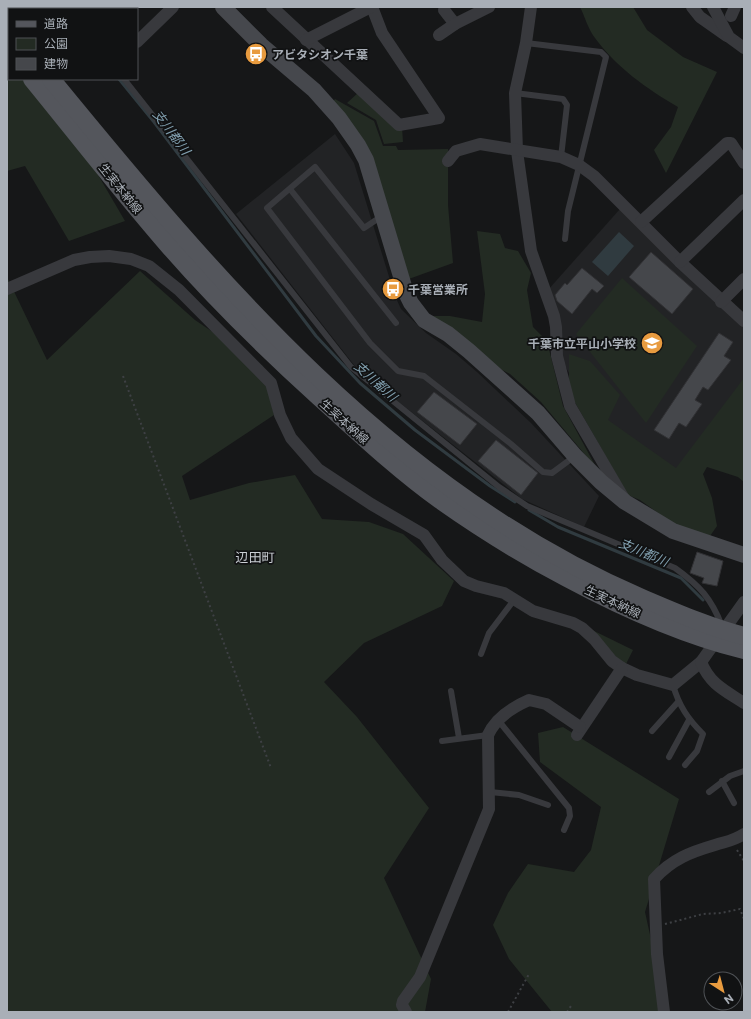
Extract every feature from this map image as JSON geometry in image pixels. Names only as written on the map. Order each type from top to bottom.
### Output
[{"type":"main road","name":"生実本納線","points":[[33,80],[174,251],[265,348],[379,451],[441,500],[525,556],[633,612],[719,637],[744,636]]},
{"type":"main road","name":"生実本納線","points":[[52,80],[179,233],[259,321],[353,409],[394,444],[461,496],[499,523],[560,559],[744,650]]},
{"type":"street","points":[[138,41],[173,7]]},
{"type":"street","points":[[223,7],[261,45],[314,90],[339,118],[358,145],[366,160],[406,293],[424,320],[448,334],[469,351],[538,413],[575,456],[600,482],[626,502],[673,532],[744,555]]},
{"type":"street","points":[[272,7],[306,40],[399,125],[439,118],[382,33],[372,7],[306,40]]},
{"type":"street","points":[[438,35],[455,24],[489,7]]},
{"type":"street","points":[[531,7],[526,43],[515,93],[517,151],[531,251],[554,316],[557,356],[570,406],[626,502]]},
{"type":"street","points":[[692,7],[700,17],[744,48]]},
{"type":"street","points":[[713,7],[730,37]]},
{"type":"street","points":[[444,10],[455,24]]},
{"type":"street","points":[[641,222],[727,143],[731,143],[735,147],[744,163]]},
{"type":"street","points":[[448,161],[456,151],[480,144],[561,157],[579,165],[594,176],[721,302],[744,321]]},
{"type":"street","points":[[680,262],[744,200]]},
{"type":"street","points":[[7,289],[74,260],[90,257],[109,256],[124,258],[149,266],[179,290],[271,384],[280,415],[291,438],[318,469],[371,504],[424,535],[442,560],[464,581],[476,586],[504,593],[533,611],[573,623],[582,628],[594,639],[612,661],[622,668],[637,675],[673,685],[700,662],[744,602]]},
{"type":"street","points":[[721,302],[744,279]]},
{"type":"street","points":[[700,662],[705,673],[714,684],[744,703]]},
{"type":"street","points":[[406,1012],[402,1005],[420,977],[442,927],[489,808],[490,792],[488,735],[492,727],[498,720],[530,700],[546,704],[578,731],[622,668]]},
{"type":"street","points":[[664,1012],[657,954],[654,879],[667,865],[697,850],[732,842],[744,834]]},
{"type":"lane","points":[[526,43],[600,52],[606,57],[568,211],[565,239]]},
{"type":"lane","points":[[125,80],[352,368],[499,487],[527,506],[675,568],[695,583],[714,606],[719,637]]},
{"type":"lane","points":[[515,93],[563,99],[567,104],[561,157]]},
{"type":"lane","points":[[382,216],[364,228],[315,167],[267,208],[370,343],[398,371],[424,376],[511,444],[543,472],[552,473],[575,456]]},
{"type":"lane","points":[[290,189],[396,322]]},
{"type":"lane","points":[[481,654],[489,633],[514,600]]},
{"type":"lane","points":[[673,685],[678,702],[689,720],[703,734],[696,751],[685,765]]},
{"type":"lane","points":[[451,691],[459,738]]},
{"type":"lane","points":[[652,731],[678,702]]},
{"type":"lane","points":[[498,720],[569,808],[570,816],[564,830]]},
{"type":"lane","points":[[669,757],[689,720]]},
{"type":"lane","points":[[442,741],[488,735]]},
{"type":"lane","points":[[708,792],[722,781],[744,771]]},
{"type":"lane","points":[[722,781],[734,802]]},
{"type":"lane","points":[[490,792],[519,795],[548,805]]},
{"type":"path","points":[[123,376],[272,768]]},
{"type":"path","points":[[732,842],[744,861]]},
{"type":"path","points":[[657,926],[703,914],[721,913],[736,908],[740,909],[744,920]]},
{"type":"path","points":[[508,1012],[529,974]]},
{"type":"path","points":[[567,1012],[571,1006]]},
{"type":"shaded area","name":"千葉営業所","points":[[335,134],[354,163],[395,296],[401,309],[426,333],[456,354],[477,372],[531,423],[599,496],[584,527],[522,499],[378,386],[354,365],[236,214]]},
{"type":"shaded area","name":"千葉市立平山小学校","points":[[620,209],[744,326],[744,438],[680,478],[605,438],[559,355],[548,290]]},
{"type":"shaded area","points":[[619,232],[634,246],[608,276],[592,262]]},
{"type":"green space","points":[[580,7],[633,7],[647,30],[683,57],[717,72],[666,173],[654,150],[671,127],[678,107],[633,77],[603,49],[588,27]]},
{"type":"green space","points":[[7,59],[8,80],[24,80],[94,168],[125,221],[69,241],[25,166],[7,171]]},
{"type":"green space","points":[[359,92],[402,127],[403,142],[384,144],[376,120],[347,103]]},
{"type":"green space","points":[[335,99],[374,121],[383,146],[396,146],[398,150],[448,149],[448,205],[453,263],[406,280],[378,186],[332,103]]},
{"type":"green space","points":[[477,231],[500,234],[505,248],[518,251],[531,273],[527,290],[533,327],[547,341],[563,406],[597,469],[541,402],[510,374],[465,351],[427,316],[450,316],[482,322],[485,294]]},
{"type":"green space","points":[[140,271],[195,320],[263,366],[274,415],[182,476],[190,500],[249,483],[295,475],[322,519],[369,522],[403,534],[454,581],[442,606],[364,643],[324,682],[357,717],[429,808],[384,878],[431,979],[425,1012],[7,1012],[7,277],[47,360]]},
{"type":"green space","points":[[622,278],[697,346],[646,423],[576,334]]},
{"type":"green space","points":[[569,354],[590,361],[620,395],[608,420],[676,468],[744,378],[744,482],[738,477],[707,467],[703,474],[712,498],[717,526],[710,536],[675,525],[640,500],[628,495],[569,392]]},
{"type":"green space","points":[[586,627],[633,650],[625,666]]},
{"type":"green space","points":[[563,727],[679,799],[645,912],[667,1012],[552,1012],[509,959],[493,925],[508,893],[528,864],[574,872],[591,850],[601,807],[540,762],[538,733]]},
{"type":"building","points":[[651,252],[693,289],[672,314],[629,277]]},
{"type":"building","points":[[582,268],[604,286],[597,293],[592,289],[572,314],[557,301],[555,295],[565,283],[567,285]]},
{"type":"building","points":[[719,333],[733,342],[724,356],[731,360],[708,390],[703,387],[695,400],[702,404],[686,427],[679,423],[669,439],[654,430]]},
{"type":"building","points":[[434,392],[477,424],[460,445],[417,412]]},
{"type":"building","points":[[496,440],[538,473],[521,495],[478,461]]},
{"type":"building","points":[[697,552],[723,561],[717,586],[702,583],[704,578],[690,573]]},
{"type":"waterway","name":"支川都川","points":[[120,80],[154,122],[316,336],[360,383],[415,430],[490,486],[515,502]]},
{"type":"waterway","name":"支川都川","points":[[529,510],[558,527],[681,578],[703,600]]},
{"type":"place","name":"アビタシオン千葉","points":[[256,54]]},
{"type":"place","name":"千葉営業所","points":[[393,289]]},
{"type":"place","name":"千葉市立平山小学校","points":[[652,343]]},
{"type":"district","name":"辺田町","points":[[255,557]]}]
